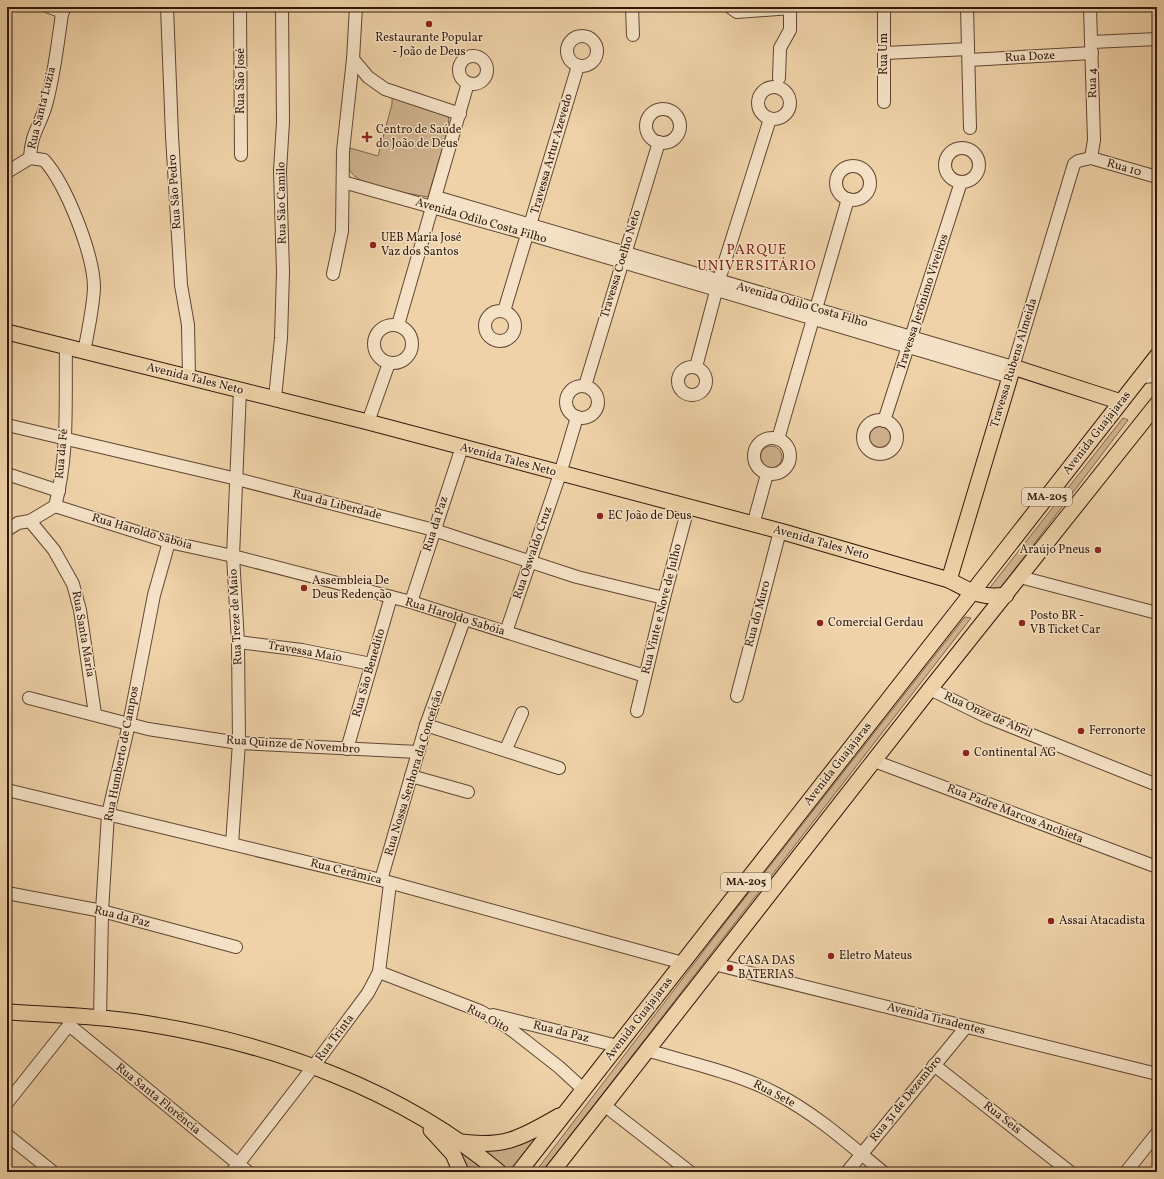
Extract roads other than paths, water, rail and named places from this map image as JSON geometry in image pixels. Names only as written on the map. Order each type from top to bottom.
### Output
[{"type":"main road","name":"Avenida Tales Neto","points":[[7,332],[368,422],[780,532],[949,580],[973,592],[990,597],[1006,595]]},
{"type":"main road","name":"Avenida Guajajaras","points":[[519,1172],[1157,356]]},
{"type":"main road","name":"Avenida Odilo Costa Filho","points":[[1012,372],[1121,402]]},
{"type":"main road","name":"Travessa Rubens Almeida","points":[[949,580],[1012,372]]},
{"type":"main road","name":"MA-205","points":[[555,1170],[604,1105],[930,689],[1157,404]]},
{"type":"main road","points":[[7,1012],[69,1020],[100,1019],[147,1023],[200,1033],[314,1067],[366,1089],[409,1112],[460,1142],[499,1172]]},
{"type":"main road","points":[[409,1112],[445,1143],[454,1154],[461,1172]]},
{"type":"main road","points":[[460,1142],[489,1145],[506,1142],[531,1132],[565,1112]]},
{"type":"street","points":[[49,7],[63,9]]},
{"type":"street","name":"Rua São Pedro","points":[[167,7],[172,144],[181,285],[188,326],[189,377]]},
{"type":"street","name":"Rua São José","points":[[240,7],[242,155]]},
{"type":"street","name":"Rua São Camilo","points":[[275,398],[281,338],[283,272],[280,171],[283,122],[282,7]]},
{"type":"street","points":[[333,274],[342,231],[343,151],[353,59],[356,7]]},
{"type":"street","points":[[632,7],[633,35]]},
{"type":"street","points":[[730,7],[737,12],[790,8],[790,30],[780,48],[779,78]]},
{"type":"street","name":"Rua Um","points":[[884,7],[884,102]]},
{"type":"street","points":[[967,7],[970,128]]},
{"type":"street","name":"Rua 4","points":[[1090,7],[1094,140],[1091,158]]},
{"type":"street","name":"Rua Santa Luzia","points":[[7,172],[30,158],[34,131],[46,106],[63,9]]},
{"type":"street","name":"Rua Doze","points":[[885,54],[968,54],[1092,48],[1157,39]]},
{"type":"street","points":[[353,59],[362,72],[374,83]]},
{"type":"street","name":"Travessa Artur Azevedo","points":[[504,311],[578,66]]},
{"type":"street","points":[[350,82],[355,79],[374,83],[404,96],[460,114]]},
{"type":"street","points":[[398,325],[468,83]]},
{"type":"street","points":[[696,367],[718,285],[770,119]]},
{"type":"street","name":"Travessa Coelho Neto","points":[[585,386],[659,142]]},
{"type":"street","points":[[30,158],[44,160],[61,186],[78,223],[94,286],[93,303],[84,352]]},
{"type":"street","name":"Rua 10","points":[[1091,158],[1157,177]]},
{"type":"street","name":"Travessa Rubens Almeida","points":[[1012,372],[1071,169],[1078,161],[1091,158]]},
{"type":"street","name":"Avenida Odilo Costa Filho","points":[[343,182],[434,202],[1012,372]]},
{"type":"street","name":"Travessa Jerônimo Viveiros","points":[[884,421],[961,182]]},
{"type":"street","points":[[778,439],[848,199]]},
{"type":"street","points":[[392,324],[398,325],[409,332],[413,345],[408,357],[396,363],[383,360],[375,351],[374,339],[380,329],[392,324]]},
{"type":"street","name":"Rua da Fé","points":[[55,506],[59,491],[65,439],[66,347]]},
{"type":"street","points":[[368,422],[389,362]]},
{"type":"street","points":[[1141,377],[1157,376]]},
{"type":"street","points":[[585,386],[596,394],[598,403],[591,415],[577,417],[568,409],[566,398],[573,388],[585,386]]},
{"type":"street","name":"Rua Treze de Maio","points":[[232,844],[240,743],[238,642],[233,556],[240,390]]},
{"type":"street","points":[[560,474],[577,417]]},
{"type":"street","name":"Rua da Liberdade","points":[[7,425],[237,479],[434,530],[577,577],[664,598]]},
{"type":"street","points":[[766,439],[778,439],[787,447],[790,458],[784,469],[774,474],[767,474],[758,468],[754,457],[754,451],[757,446],[766,439]]},
{"type":"street","name":"Rua da Paz","points":[[411,602],[462,447]]},
{"type":"street","points":[[7,474],[59,491]]},
{"type":"street","name":"Rua Oswaldo Cruz","points":[[506,632],[560,474]]},
{"type":"street","points":[[753,525],[767,474]]},
{"type":"street","points":[[7,530],[18,523],[30,521],[55,506]]},
{"type":"street","name":"Rua Haroldo Sabóia","points":[[55,506],[169,542],[233,556],[411,602],[645,676]]},
{"type":"street","name":"Rua Vinte e Nove de Julho","points":[[637,711],[664,598],[688,508]]},
{"type":"street","name":"Rua Santa Maria","points":[[30,521],[54,550],[73,584],[84,632],[95,714]]},
{"type":"street","name":"Rua do Muro","points":[[736,696],[780,532]]},
{"type":"street","name":"Rua Humberto de Campos","points":[[100,1019],[102,911],[108,814],[129,724],[154,595],[169,542]]},
{"type":"street","points":[[1020,577],[1157,613]]},
{"type":"street","name":"Rua São Benedito","points":[[347,749],[391,597]]},
{"type":"street","name":"Rua Nossa Senhora da Conceição","points":[[386,882],[418,752],[464,620]]},
{"type":"street","name":"Travessa Maio","points":[[238,642],[302,650],[371,664]]},
{"type":"street","name":"Rua Onze de Abril","points":[[930,689],[988,717],[1157,785]]},
{"type":"street","name":"Rua Quinze de Novembro","points":[[29,698],[129,724],[240,743],[418,752]]},
{"type":"street","points":[[506,749],[522,713]]},
{"type":"street","points":[[426,726],[506,749],[559,768]]},
{"type":"street","name":"Rua Padre Marcos Anchieta","points":[[874,761],[1157,867]]},
{"type":"street","points":[[411,776],[468,792]]},
{"type":"street","name":"Rua Cerâmica","points":[[7,790],[386,882],[683,962]]},
{"type":"street","name":"Rua Trinta","points":[[235,1168],[314,1067],[368,993],[379,972],[385,936],[386,882]]},
{"type":"street","name":"Rua da Paz","points":[[7,893],[102,911],[236,947]]},
{"type":"street","name":"Avenida Tiradentes","points":[[714,964],[1157,1074]]},
{"type":"street","name":"Rua Oito","points":[[379,972],[480,1012],[514,1032],[559,1067],[584,1090]]},
{"type":"street","name":"Rua da Paz","points":[[480,1012],[618,1046]]},
{"type":"street","points":[[7,1103],[69,1020]]},
{"type":"street","name":"Rua Santa Florência","points":[[69,1020],[235,1168],[248,1172]]},
{"type":"street","name":"Rua 31 de Dezembro","points":[[847,1172],[966,1027]]},
{"type":"street","name":"Rua Sete","points":[[647,1050],[749,1081],[777,1094],[804,1110],[883,1172]]},
{"type":"street","name":"Rua Seis","points":[[934,1065],[1070,1172]]},
{"type":"street","points":[[604,1105],[690,1172]]},
{"type":"street","points":[[1126,1172],[1157,1133]]},
{"type":"street","points":[[7,1135],[53,1172]]},
{"type":"place","name":"Restaurante Popular - João de Deus","points":[[429,24]]},
{"type":"place","name":"Centro de Saúde do João de Deus","points":[[367,137]]},
{"type":"place","name":"UEB Maria José Vaz dos Santos","points":[[373,245]]},
{"type":"place","name":"EC João de Deus","points":[[600,516]]},
{"type":"place","name":"Araújo Pneus","points":[[1098,550]]},
{"type":"place","name":"Assembleia De Deus Redenção","points":[[304,588]]},
{"type":"place","name":"Comercial Gerdau","points":[[820,623]]},
{"type":"place","name":"Posto BR - VB Ticket Car","points":[[1022,623]]},
{"type":"place","name":"Ferronorte","points":[[1081,731]]},
{"type":"place","name":"Continental AG","points":[[966,753]]},
{"type":"place","name":"Assaí Atacadista","points":[[1051,921]]},
{"type":"place","name":"Eletro Mateus","points":[[831,956]]},
{"type":"place","name":"CASA DAS BATERIAS","points":[[730,968]]},
{"type":"district","name":"PARQUE UNIVERSITÁRIO","points":[[757,258]]}]
